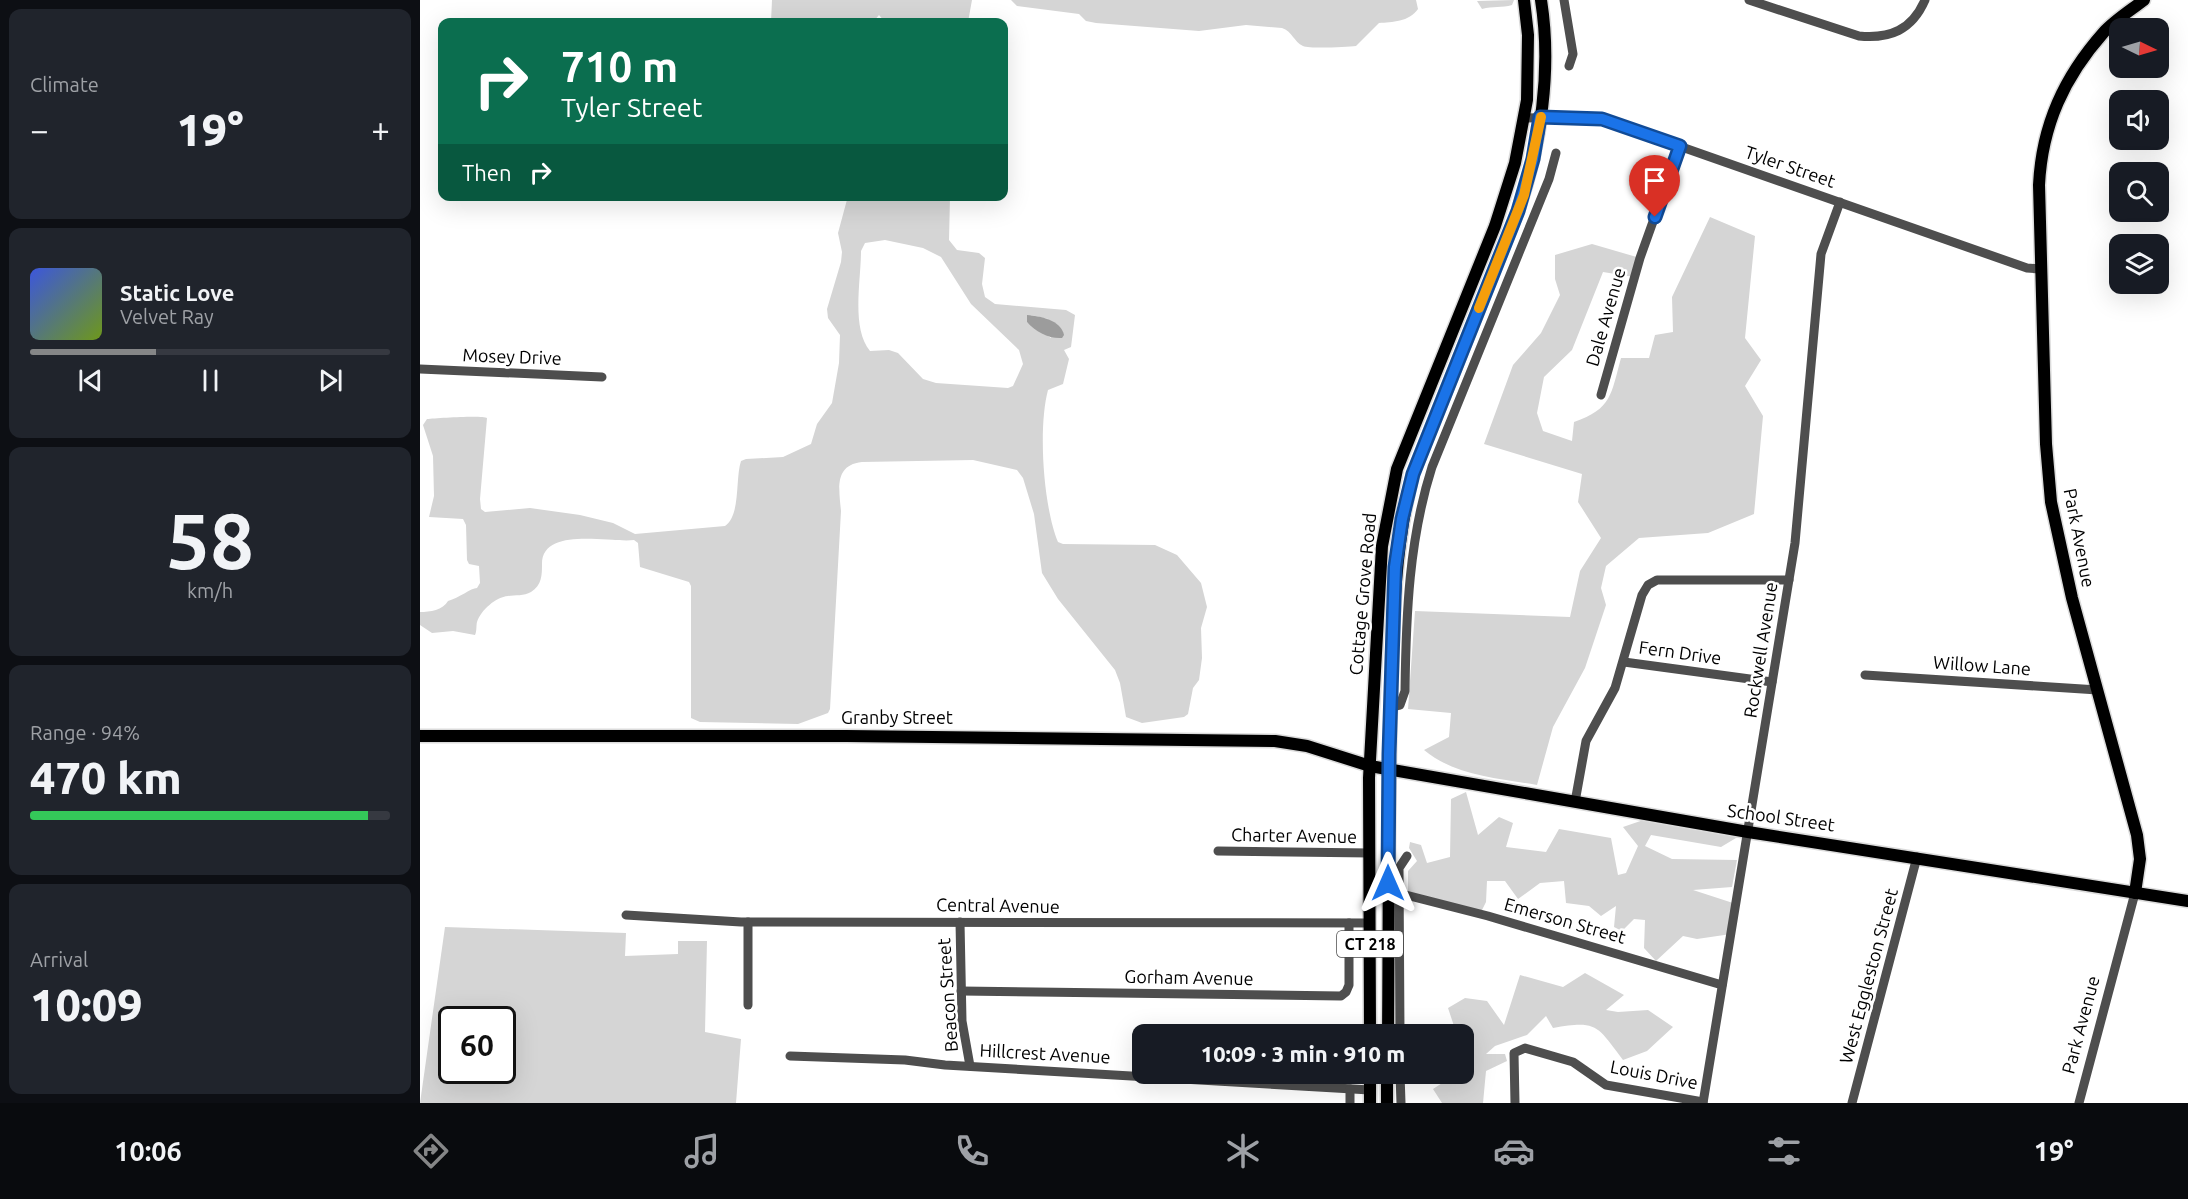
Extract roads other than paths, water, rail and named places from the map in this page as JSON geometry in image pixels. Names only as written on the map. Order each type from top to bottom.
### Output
[{"type":"main road","name":"Cottage Grove Road","points":[[1370,1024],[1370,766],[1382,546],[1397,469],[1506,196],[1525,118],[1528,53],[1524,0]]},
{"type":"main road","name":"Cottage Grove Road","points":[[1388,1024],[1388,769],[1399,539],[1413,474],[1524,195],[1540,117],[1545,58],[1541,0]]},
{"type":"main road","name":"Park Avenue","points":[[2135,893],[2139,859],[2137,835],[2072,598],[2051,502],[2046,444],[2040,269],[2040,152],[2068,79],[2106,30],[2144,0]]},
{"type":"main road","points":[[1470,286],[1485,292]]},
{"type":"main road","points":[[1397,469],[1413,474]]},
{"type":"main road","name":"Granby Street","points":[[420,736],[1235,739],[1295,744],[1370,766]]},
{"type":"main road","name":"School Street","points":[[1370,766],[1748,832],[2188,901]]},
{"type":"main road","points":[[1370,1084],[1370,1103]]},
{"type":"main road","points":[[1387,1084],[1387,1103]]},
{"type":"street","points":[[1564,0],[1573,54],[1569,66]]},
{"type":"street","points":[[1749,0],[1859,36],[1878,38],[1899,31],[1914,19],[1925,0]]},
{"type":"street","name":"Tyler Street","points":[[1525,118],[1602,119],[2027,268],[2040,269]]},
{"type":"street","name":"Dale Avenue","points":[[1600,395],[1640,258],[1680,146]]},
{"type":"street","points":[[1391,707],[1400,705],[1405,691],[1413,544],[1421,499],[1458,401],[1549,179],[1556,153]]},
{"type":"street","name":"Rockwell Avenue","points":[[1703,1102],[1795,543],[1821,254],[1840,202]]},
{"type":"street","name":"Mosey Drive","points":[[420,369],[603,377]]},
{"type":"street","points":[[1444,395],[1458,401]]},
{"type":"street","points":[[1624,662],[1642,595],[1648,585],[1657,580],[1789,580]]},
{"type":"street","name":"Cottage Grove Road","points":[[1394,608],[1409,608]]},
{"type":"street","name":"Fern Drive","points":[[1575,802],[1586,741],[1615,688],[1624,662],[1772,682]]},
{"type":"street","name":"Willow Lane","points":[[1865,675],[2098,690]]},
{"type":"street","name":"Charter Avenue","points":[[1218,851],[1370,853]]},
{"type":"street","points":[[1400,1024],[1399,868],[1407,856]]},
{"type":"street","name":"West Eggleston Street","points":[[1852,1103],[1917,857]]},
{"type":"street","name":"Emerson Street","points":[[1398,893],[1488,916],[1722,985]]},
{"type":"street","name":"Park Avenue","points":[[2082,1102],[2135,893]]},
{"type":"street","name":"Central Avenue","points":[[626,915],[748,922],[1370,923]]},
{"type":"street","points":[[748,922],[748,1005]]},
{"type":"street","name":"Beacon Street","points":[[960,922],[964,1042],[970,1066]]},
{"type":"street","name":"Gorham Avenue","points":[[961,992],[1341,996],[1348,987],[1349,923]]},
{"type":"street","points":[[736,991],[748,991]]},
{"type":"street","name":"Louis Drive","points":[[1515,1103],[1514,1053],[1525,1048],[1573,1062],[1606,1085],[1703,1102]]},
{"type":"street","name":"Hillcrest Avenue","points":[[790,1056],[905,1060],[970,1066],[1370,1090]]},
{"type":"street","points":[[1400,1084],[1401,1103]]},
{"type":"street","points":[[1350,1089],[1350,1103]]}]
